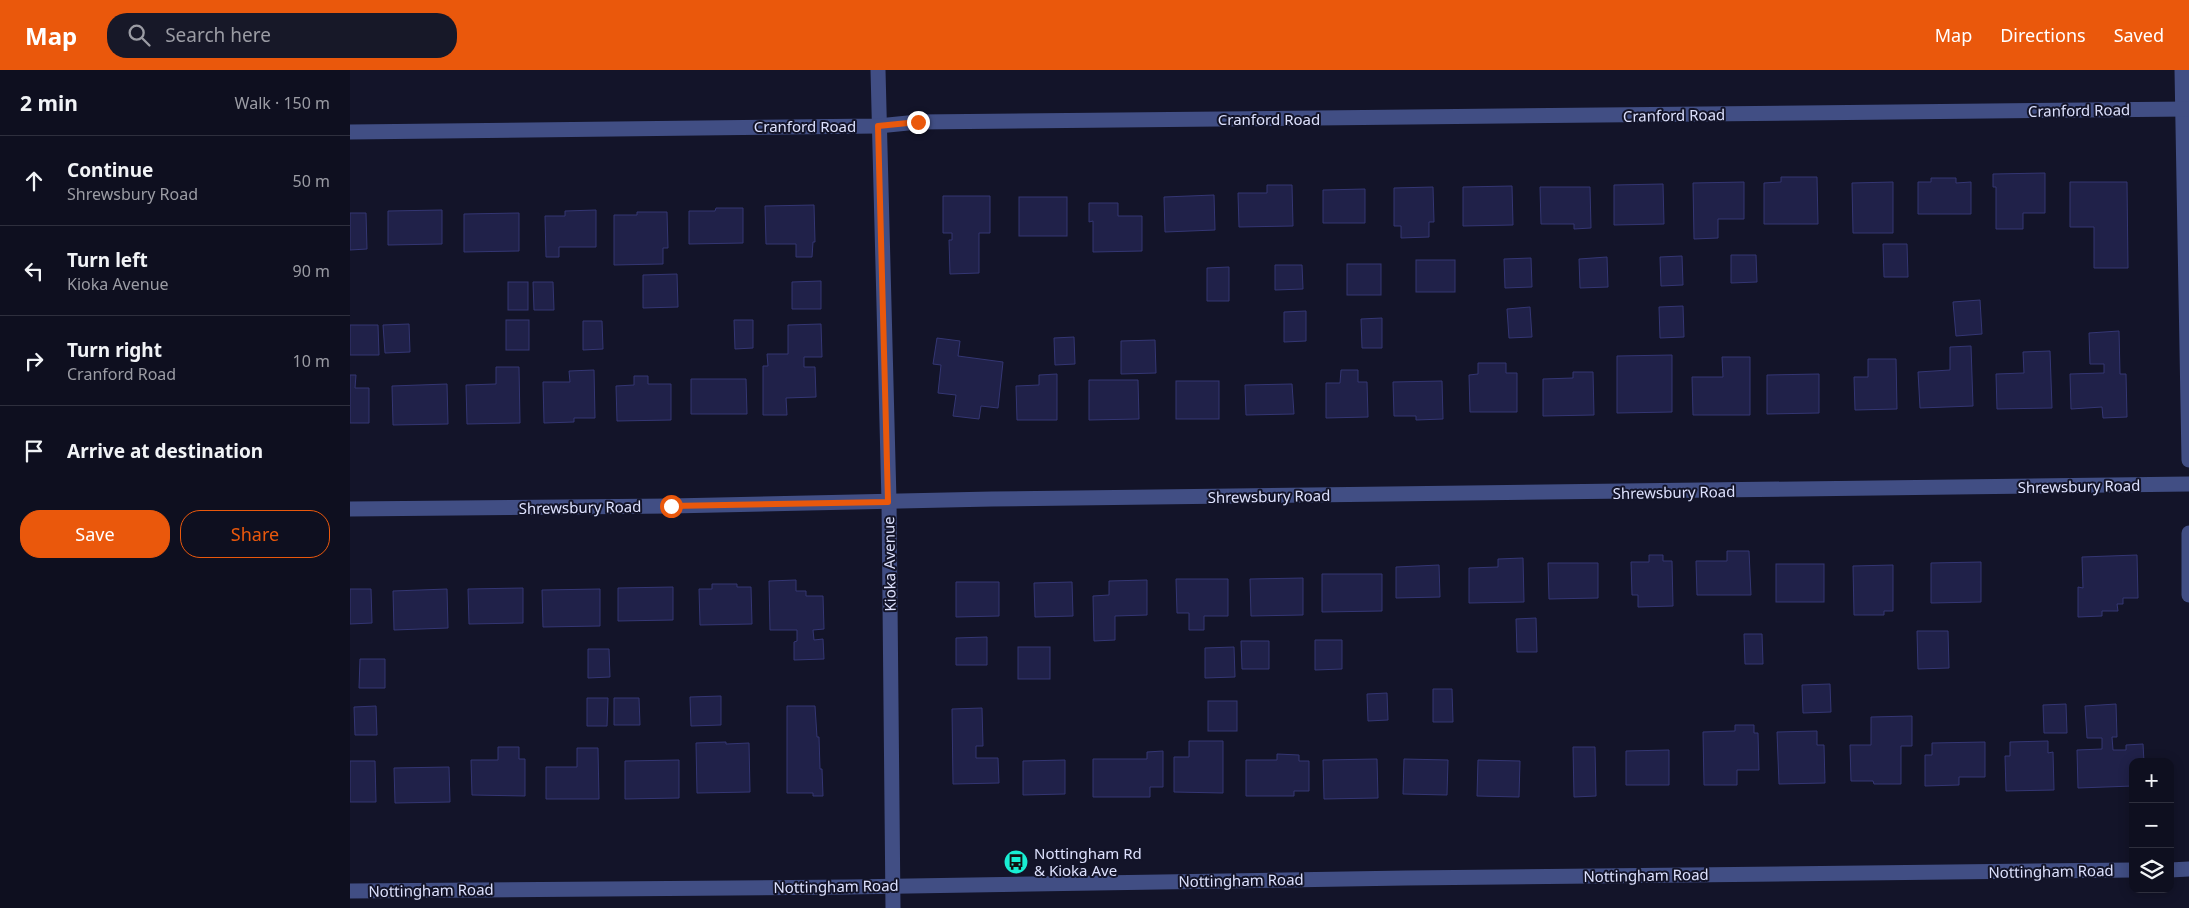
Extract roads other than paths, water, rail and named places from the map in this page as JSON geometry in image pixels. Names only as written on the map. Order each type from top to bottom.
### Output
[{"type":"street","name":"Kioka Avenue","points":[[878,70],[888,502],[893,908]]},
{"type":"street","points":[[2182,70],[2186,109],[2189,460]]},
{"type":"street","name":"Cranford Road","points":[[350,132],[878,126],[918,122],[2186,109]]},
{"type":"street","name":"Shrewsbury Road","points":[[350,509],[2189,484]]},
{"type":"street","points":[[2189,533],[2189,595]]},
{"type":"street","points":[[2174,870],[2189,869]]},
{"type":"street","name":"Nottingham Road","points":[[350,891],[2129,870]]},
{"type":"place","name":"Nottingham Rd & Kioka Ave","points":[[1016,862]]}]
